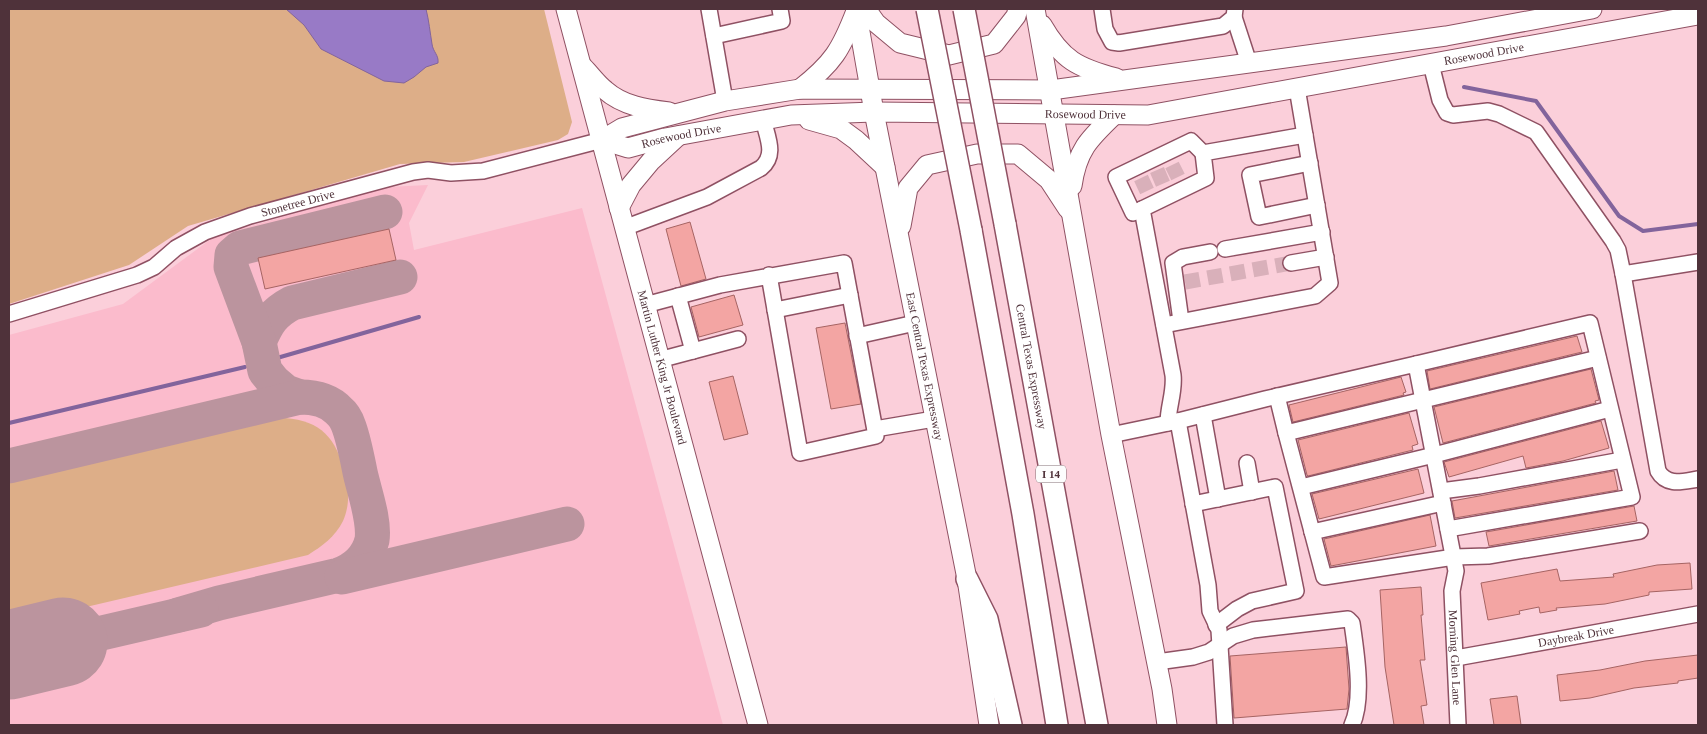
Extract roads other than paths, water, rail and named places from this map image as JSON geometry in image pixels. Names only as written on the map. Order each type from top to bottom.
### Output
[{"type":"highway","name":"I 14","points":[[927,9],[971,230],[1023,514],[1057,725]]},
{"type":"highway","name":"Central Texas Expressway","points":[[964,9],[1097,725]]},
{"type":"highway","points":[[967,579],[987,620],[1011,725]]},
{"type":"main road","name":"Martin Luther King Jr Boulevard","points":[[566,9],[758,725]]},
{"type":"main road","name":"Rosewood Drive","points":[[602,140],[622,128],[725,101],[800,89],[1051,90],[1446,36],[1592,9]]},
{"type":"main road","points":[[800,89],[818,75],[832,60],[846,38],[859,10],[900,43],[949,55],[994,44],[1016,16],[1030,11]]},
{"type":"main road","name":"East Central Texas Expressway","points":[[859,10],[874,112],[967,579],[989,725]]},
{"type":"main road","points":[[1030,11],[1064,55],[1091,71],[1124,80]]},
{"type":"main road","points":[[1030,11],[1051,90],[1112,435],[1157,662],[1167,725]]},
{"type":"main road","name":"Rosewood Drive","points":[[602,140],[628,148],[665,138],[791,115],[874,112],[1148,116],[1698,15]]},
{"type":"main road","points":[[581,65],[606,91],[622,101],[642,109],[680,113]]},
{"type":"main road","points":[[791,115],[841,129],[885,167]]},
{"type":"main road","points":[[1070,200],[1075,168],[1082,151],[1089,140],[1114,115]]},
{"type":"main road","points":[[619,208],[631,185],[651,161],[678,136]]},
{"type":"main road","points":[[899,238],[908,188],[928,165],[977,154],[1018,154],[1049,180],[1074,218]]},
{"type":"street","points":[[709,9],[725,101]]},
{"type":"street","points":[[714,36],[782,21],[780,9]]},
{"type":"street","points":[[1102,9],[1108,36],[1112,42],[1119,43],[1223,26],[1234,13]]},
{"type":"street","points":[[1234,13],[1249,63]]},
{"type":"street","points":[[1431,64],[1440,100],[1447,112],[1453,115],[1488,111],[1536,132],[1618,250],[1658,471],[1665,479],[1672,483],[1698,479]]},
{"type":"street","points":[[1164,325],[1315,296],[1330,283],[1297,88]]},
{"type":"street","points":[[624,228],[707,197],[769,162],[770,152],[763,119]]},
{"type":"street","points":[[1203,153],[1305,135]]},
{"type":"street","name":"Stonetree Drive","points":[[9,314],[137,275],[154,266],[176,248],[205,232],[250,216],[413,172],[428,170],[456,173],[483,171],[602,140]]},
{"type":"street","points":[[1144,190],[1160,177],[1175,171],[1190,141],[1203,153],[1206,178],[1175,171],[1160,177],[1144,190]]},
{"type":"street","points":[[1310,163],[1250,175],[1259,217],[1317,205]]},
{"type":"street","points":[[1144,190],[1174,384],[1168,409],[1173,422],[1193,504],[1208,585],[1210,611],[1219,630],[1225,725]]},
{"type":"street","points":[[1225,249],[1322,232]]},
{"type":"street","points":[[1182,322],[1180,282],[1173,263],[1183,257],[1210,252]]},
{"type":"street","points":[[1291,263],[1326,257]]},
{"type":"street","points":[[1623,274],[1698,262]]},
{"type":"street","points":[[644,305],[720,285],[769,275],[844,264],[876,436],[800,453],[769,275]]},
{"type":"street","points":[[775,310],[850,295]]},
{"type":"street","points":[[678,296],[693,351]]},
{"type":"street","points":[[858,336],[915,323]]},
{"type":"street","points":[[1112,435],[1590,323],[1632,497],[1448,529]]},
{"type":"street","points":[[659,360],[738,339]]},
{"type":"street","points":[[1286,433],[1598,358]]},
{"type":"street","name":"Morning Glen Lane","points":[[1416,364],[1456,571],[1452,591],[1458,725]]},
{"type":"street","points":[[1277,396],[1324,577],[1454,557],[1488,556],[1640,531]]},
{"type":"street","points":[[1301,487],[1434,455],[1610,409]]},
{"type":"street","points":[[1203,414],[1218,499]]},
{"type":"street","points":[[875,429],[934,419]]},
{"type":"street","points":[[1312,532],[1478,486],[1622,460]]},
{"type":"street","points":[[1247,464],[1252,492]]},
{"type":"street","points":[[1193,504],[1276,487],[1296,591],[1252,601],[1237,609],[1216,625]]},
{"type":"street","name":"Daybreak Drive","points":[[1456,658],[1698,614]]},
{"type":"street","points":[[1157,662],[1193,657],[1209,652],[1233,636],[1253,630],[1348,619],[1352,623],[1358,675],[1356,717],[1352,725]]},
{"type":"waterway","points":[[1464,87],[1536,101],[1619,216],[1643,231],[1698,224]]},
{"type":"waterway","points":[[277,358],[419,317]]},
{"type":"waterway","points":[[9,423],[245,367]]},
{"type":"tunnel","points":[[1172,165],[1178,177]]},
{"type":"tunnel","points":[[1157,170],[1163,184]]},
{"type":"tunnel","points":[[1141,178],[1147,191]]},
{"type":"tunnel","points":[[1185,282],[1291,263]]}]
